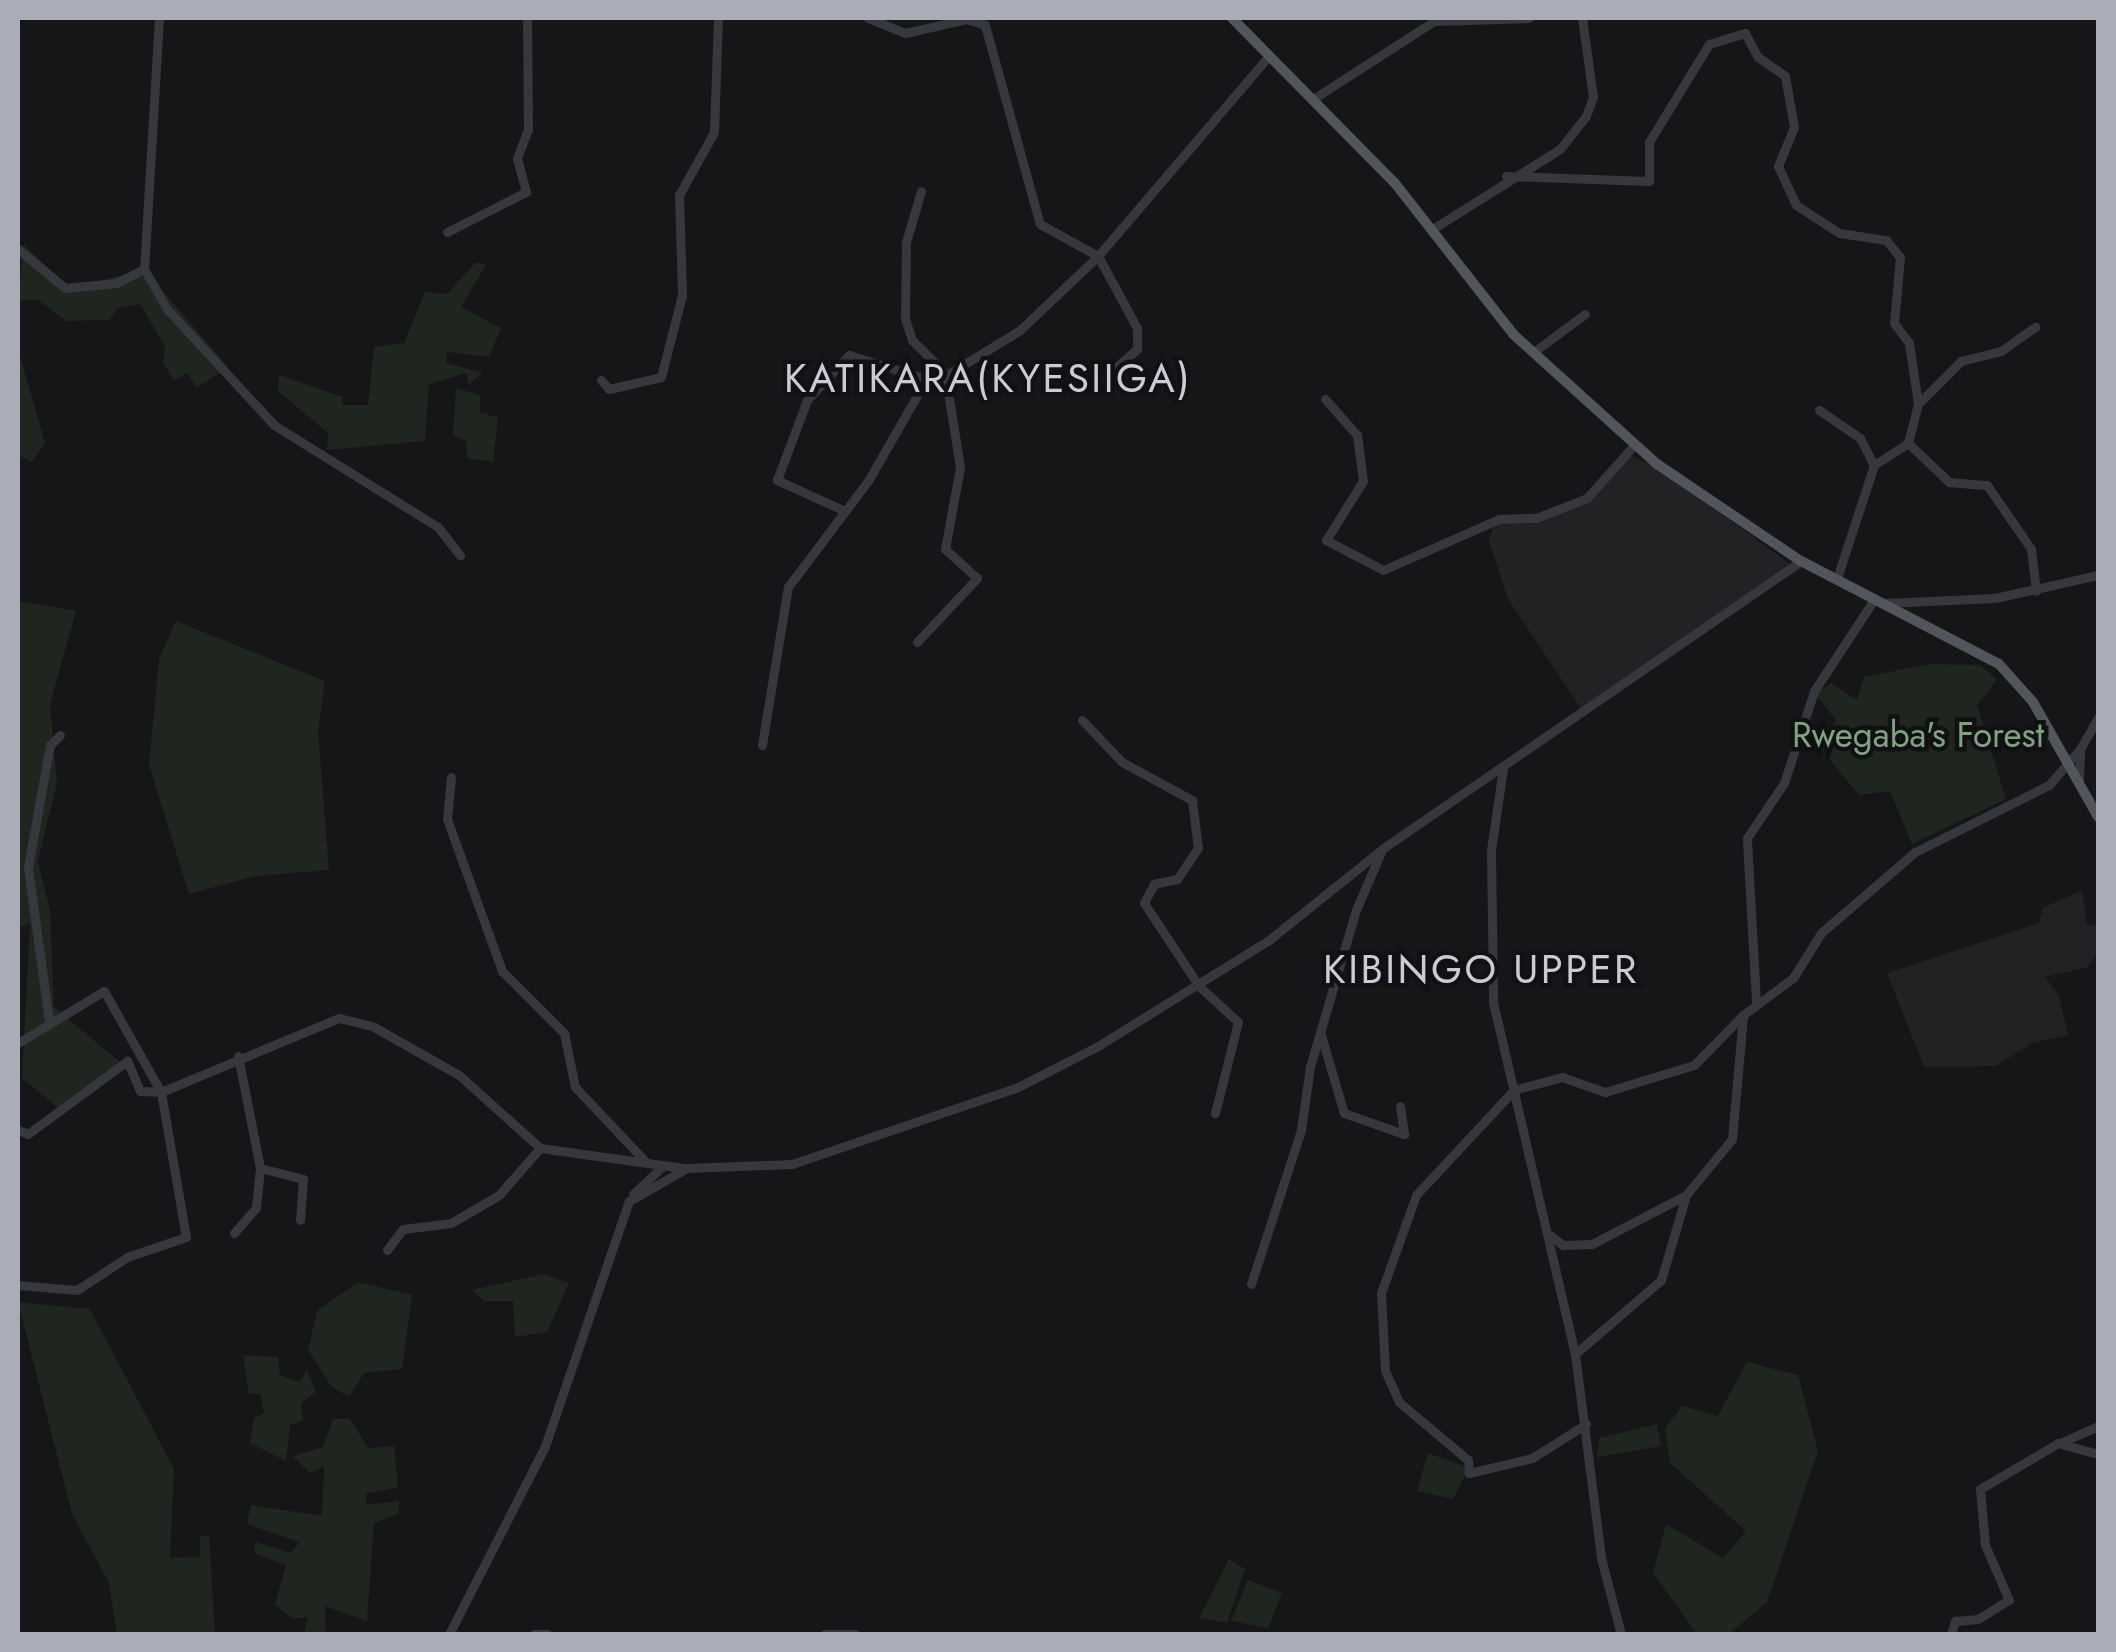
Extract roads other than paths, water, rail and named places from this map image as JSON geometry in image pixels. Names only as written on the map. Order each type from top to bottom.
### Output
[{"type":"main road","points":[[1232,18],[1434,228],[1534,351],[1634,444],[1801,560],[1999,664],[2067,758],[2098,816]]},
{"type":"street","points":[[159,18],[144,268],[166,308],[274,425],[438,527],[460,555]]},
{"type":"street","points":[[447,232],[526,192],[517,158],[528,130],[526,18]]},
{"type":"street","points":[[601,380],[609,390],[661,377],[682,295],[679,195],[714,132],[718,18]]},
{"type":"street","points":[[868,18],[905,33],[981,20],[1040,224],[1098,256],[1139,340],[1104,378]]},
{"type":"street","points":[[1313,99],[1434,21],[1530,18]]},
{"type":"street","points":[[1434,228],[1506,176],[1560,149],[1590,110],[1582,18]]},
{"type":"street","points":[[1506,176],[1648,181],[1649,142],[1709,44],[1744,32],[1756,54],[1785,76],[1794,127],[1778,166],[1796,205],[1838,233],[1881,238],[1898,253],[1894,323],[1909,343],[1918,404],[1908,444],[1874,466],[1837,578]]},
{"type":"street","points":[[762,745],[788,586],[844,511],[930,380],[1020,330],[1098,256],[1268,56]]},
{"type":"street","points":[[917,642],[977,581],[945,549],[960,468],[945,374],[912,340],[905,318],[906,242],[921,191]]},
{"type":"street","points":[[18,249],[65,288],[107,285],[144,268]]},
{"type":"street","points":[[1534,351],[1585,314]]},
{"type":"street","points":[[1918,404],[1961,361],[2001,351],[2034,327]]},
{"type":"street","points":[[844,511],[777,480],[807,400],[849,355],[930,380]]},
{"type":"street","points":[[1325,399],[1357,435],[1363,481],[1326,540],[1383,570],[1499,519],[1536,518],[1589,497],[1634,444]]},
{"type":"street","points":[[1819,410],[1860,438],[1874,466]]},
{"type":"street","points":[[1908,444],[1949,482],[1987,485],[2031,549],[2036,591]]},
{"type":"street","points":[[18,1130],[28,1134],[128,1061],[140,1092],[161,1092],[238,1056],[352,1018],[459,1075],[540,1148],[687,1168],[792,1164],[1018,1087],[1199,986],[1382,849],[1801,560]]},
{"type":"street","points":[[1756,1001],[1747,838],[1784,783],[1814,690],[1880,601],[2036,591],[2098,575]]},
{"type":"street","points":[[2079,782],[2080,750],[2098,718]]},
{"type":"street","points":[[1082,720],[1122,762],[1192,800],[1198,848],[1177,879],[1154,884],[1144,903],[1199,986],[1238,1022],[1215,1113]]},
{"type":"street","points":[[49,1021],[28,867],[50,745],[60,735]]},
{"type":"street","points":[[1586,1424],[1527,1460],[1469,1474],[1468,1460],[1434,1437],[1387,1383],[1381,1293],[1416,1195],[1514,1090],[1562,1077],[1605,1092],[1694,1065],[1756,1001],[1793,978],[1821,933],[1915,852],[2049,785],[2067,758],[2080,750]]},
{"type":"street","points":[[1503,768],[1489,918],[1493,1002],[1575,1354],[1601,1558],[1621,1634]]},
{"type":"street","points":[[450,776],[447,819],[473,910],[502,972],[564,1033],[574,1087],[647,1163]]},
{"type":"street","points":[[1252,1284],[1304,1119],[1320,1032],[1382,849]]},
{"type":"street","points":[[18,1043],[104,991],[161,1092],[188,1234],[127,1257],[76,1290],[18,1285]]},
{"type":"street","points":[[1575,1354],[1661,1280],[1686,1195],[1736,1131],[1742,1015]]},
{"type":"street","points":[[1320,1032],[1344,1113],[1404,1134],[1400,1106]]},
{"type":"street","points":[[234,1232],[256,1208],[260,1168],[238,1056]]},
{"type":"street","points":[[387,1250],[402,1230],[451,1223],[499,1195],[540,1148]]},
{"type":"street","points":[[449,1634],[544,1446],[630,1201],[664,1165]]},
{"type":"street","points":[[260,1168],[303,1179],[300,1220]]},
{"type":"street","points":[[630,1201],[687,1168]]},
{"type":"street","points":[[1548,1232],[1555,1243],[1592,1244],[1686,1195]]},
{"type":"street","points":[[1952,1634],[1955,1622],[1978,1619],[2008,1600],[1986,1545],[1980,1489],[2058,1443],[2098,1426]]},
{"type":"street","points":[[2058,1443],[2098,1454]]},
{"type":"street","points":[[534,1634],[547,1634]]},
{"type":"street","points":[[825,1634],[855,1634]]},
{"type":"district","name":"KATIKARA(KYESIIGA)","points":[[988,378]]},
{"type":"district","name":"KIBINGO UPPER","points":[[1481,969]]},
{"type":"park label","name":"Rwegaba's Forest","points":[[1918,735]]}]
